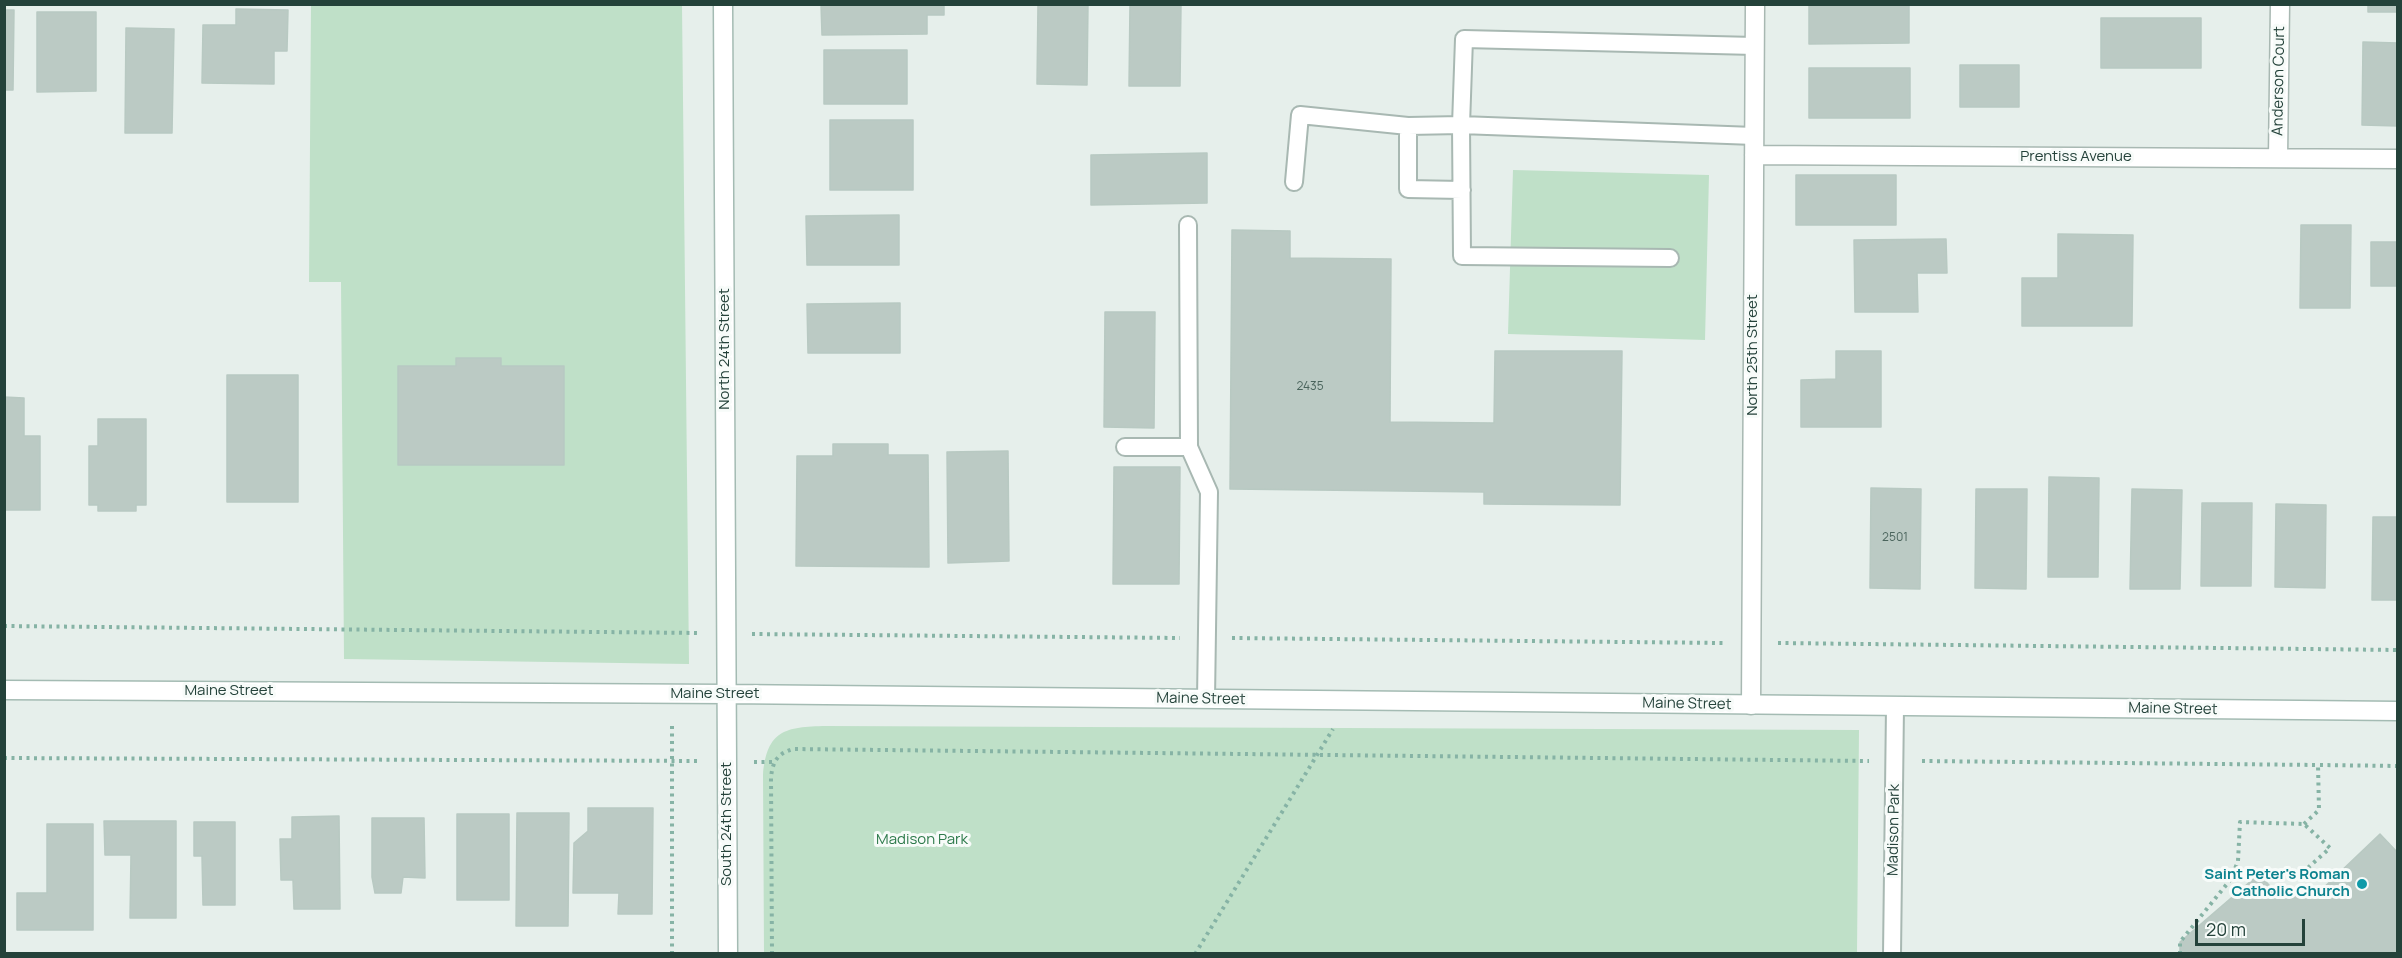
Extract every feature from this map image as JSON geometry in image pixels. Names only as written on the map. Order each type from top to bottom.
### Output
[{"type":"street","name":"North 24th Street","points":[[723,4],[727,694]]},
{"type":"street","name":"North 25th Street","points":[[1751,705],[1755,4]]},
{"type":"street","name":"Anderson Court","points":[[2278,158],[2280,4]]},
{"type":"street","name":"Prentiss Avenue","points":[[1754,155],[2397,159]]},
{"type":"street","name":"Maine Street","points":[[4,690],[727,694],[2397,711]]},
{"type":"street","name":"South 24th Street","points":[[727,694],[728,954]]},
{"type":"lane","points":[[1670,258],[1462,256],[1461,125],[1464,39],[1755,46]]},
{"type":"lane","points":[[1294,182],[1300,115],[1408,126],[1461,125],[1754,136]]},
{"type":"lane","points":[[1408,126],[1408,189],[1462,190]]},
{"type":"lane","points":[[1188,225],[1189,447],[1209,492],[1206,699]]},
{"type":"lane","points":[[1125,447],[1189,447]]},
{"type":"lane","name":"Madison Park","points":[[1892,954],[1895,706]]},
{"type":"path","points":[[672,954],[673,694]]},
{"type":"path","points":[[1195,954],[1350,701]]},
{"type":"path","points":[[772,954],[771,777],[774,762],[781,753],[793,749],[2397,766]]},
{"type":"path","points":[[4,758],[774,762]]},
{"type":"path","points":[[2304,824],[2319,810],[2318,765]]},
{"type":"path","points":[[2181,954],[2181,942],[2231,879],[2238,861],[2240,822],[2304,824],[2330,848],[2300,876],[2259,874]]},
{"type":"green space","points":[[311,5],[682,5],[689,664],[344,659],[341,282],[309,282]]},
{"type":"green space","points":[[1513,170],[1709,175],[1705,340],[1508,334]]},
{"type":"green space","name":"Madison Park","points":[[826,726],[1859,730],[1857,953],[764,953],[763,775],[765,760],[769,748],[781,734],[799,728]]},
{"type":"building","points":[[821,4],[944,4],[944,15],[927,15],[927,34],[822,35]]},
{"type":"building","points":[[1038,4],[1088,4],[1087,85],[1037,84]]},
{"type":"building","points":[[1130,4],[1181,4],[1180,86],[1129,86]]},
{"type":"building","points":[[1809,4],[1909,4],[1909,43],[1809,44]]},
{"type":"building","points":[[2368,4],[2398,4],[2398,12],[2368,12]]},
{"type":"building","points":[[236,9],[288,10],[287,51],[274,51],[274,84],[202,83],[203,25],[236,25]]},
{"type":"building","points":[[4,10],[14,10],[13,90],[4,90]]},
{"type":"building","points":[[37,12],[96,12],[96,91],[37,92]]},
{"type":"building","points":[[2101,18],[2201,18],[2201,68],[2101,68]]},
{"type":"building","points":[[126,28],[174,29],[172,133],[125,133]]},
{"type":"building","points":[[2363,42],[2398,43],[2398,126],[2362,125]]},
{"type":"building","points":[[824,50],[907,50],[907,104],[824,104]]},
{"type":"building","points":[[1960,65],[2019,65],[2019,107],[1960,107]]},
{"type":"building","points":[[1809,68],[1910,68],[1910,118],[1809,118]]},
{"type":"building","points":[[830,120],[913,120],[913,190],[830,190]]},
{"type":"building","points":[[1207,153],[1207,203],[1091,205],[1091,155]]},
{"type":"building","points":[[1796,175],[1896,175],[1896,225],[1796,225]]},
{"type":"building","points":[[899,215],[899,265],[807,265],[806,216]]},
{"type":"building","points":[[2301,225],[2351,225],[2350,308],[2300,308]]},
{"type":"building","points":[[1232,230],[1290,231],[1290,258],[1391,259],[1390,422],[1494,423],[1495,351],[1622,351],[1620,505],[1484,504],[1484,492],[1230,489]]},
{"type":"building","points":[[2058,234],[2133,235],[2132,326],[2022,326],[2022,278],[2058,278]]},
{"type":"building","points":[[1946,239],[1947,273],[1917,273],[1918,312],[1855,312],[1854,240]]},
{"type":"building","points":[[2371,242],[2398,242],[2398,286],[2371,286]]},
{"type":"building","points":[[900,303],[900,353],[808,353],[807,304]]},
{"type":"building","points":[[1105,312],[1155,312],[1154,428],[1104,427]]},
{"type":"building","points":[[1836,351],[1881,351],[1881,427],[1801,427],[1801,380],[1836,379]]},
{"type":"building","points":[[456,358],[501,358],[501,366],[564,366],[564,465],[398,465],[398,366],[456,366]]},
{"type":"building","points":[[227,375],[298,375],[298,502],[227,502]]},
{"type":"building","points":[[4,397],[24,398],[24,436],[40,436],[40,510],[4,510]]},
{"type":"building","points":[[98,419],[146,419],[146,505],[136,505],[136,511],[98,511],[98,505],[89,505],[89,446],[98,446]]},
{"type":"building","points":[[833,444],[888,444],[888,455],[928,455],[929,567],[796,566],[797,456],[833,456]]},
{"type":"building","points":[[1008,451],[1009,561],[948,563],[947,452]]},
{"type":"building","points":[[1114,467],[1180,467],[1179,584],[1113,584]]},
{"type":"building","points":[[2049,477],[2099,478],[2098,577],[2048,577]]},
{"type":"building","points":[[1871,488],[1921,489],[1920,589],[1870,588]]},
{"type":"building","points":[[1976,489],[2027,489],[2026,589],[1975,588]]},
{"type":"building","points":[[2132,489],[2182,490],[2180,589],[2130,589]]},
{"type":"building","points":[[2202,503],[2252,503],[2251,586],[2201,586]]},
{"type":"building","points":[[2276,504],[2326,505],[2325,588],[2275,587]]},
{"type":"building","points":[[2373,517],[2398,517],[2398,600],[2372,600]]},
{"type":"building","points":[[588,808],[653,808],[652,914],[618,914],[619,893],[573,893],[574,843],[588,831]]},
{"type":"building","points":[[517,813],[569,813],[568,926],[516,926]]},
{"type":"building","points":[[457,814],[509,814],[509,900],[457,900]]},
{"type":"building","points":[[339,816],[340,909],[294,909],[293,880],[281,880],[280,839],[292,839],[292,817]]},
{"type":"building","points":[[372,818],[424,818],[425,878],[403,877],[401,893],[375,893],[372,877]]},
{"type":"building","points":[[104,821],[176,821],[176,918],[130,918],[131,855],[105,855]]},
{"type":"building","points":[[194,822],[235,822],[235,905],[203,905],[202,856],[194,856]]},
{"type":"building","points":[[47,824],[93,824],[93,930],[17,930],[17,893],[47,893]]},
{"type":"building","name":"Saint Peter's Roman Catholic Church","points":[[2380,834],[2398,853],[2398,954],[2180,954],[2180,942],[2259,874],[2277,894],[2317,894]]},
{"type":"place","name":"Saint Peter's Roman Catholic Church","points":[[2362,884]]}]
